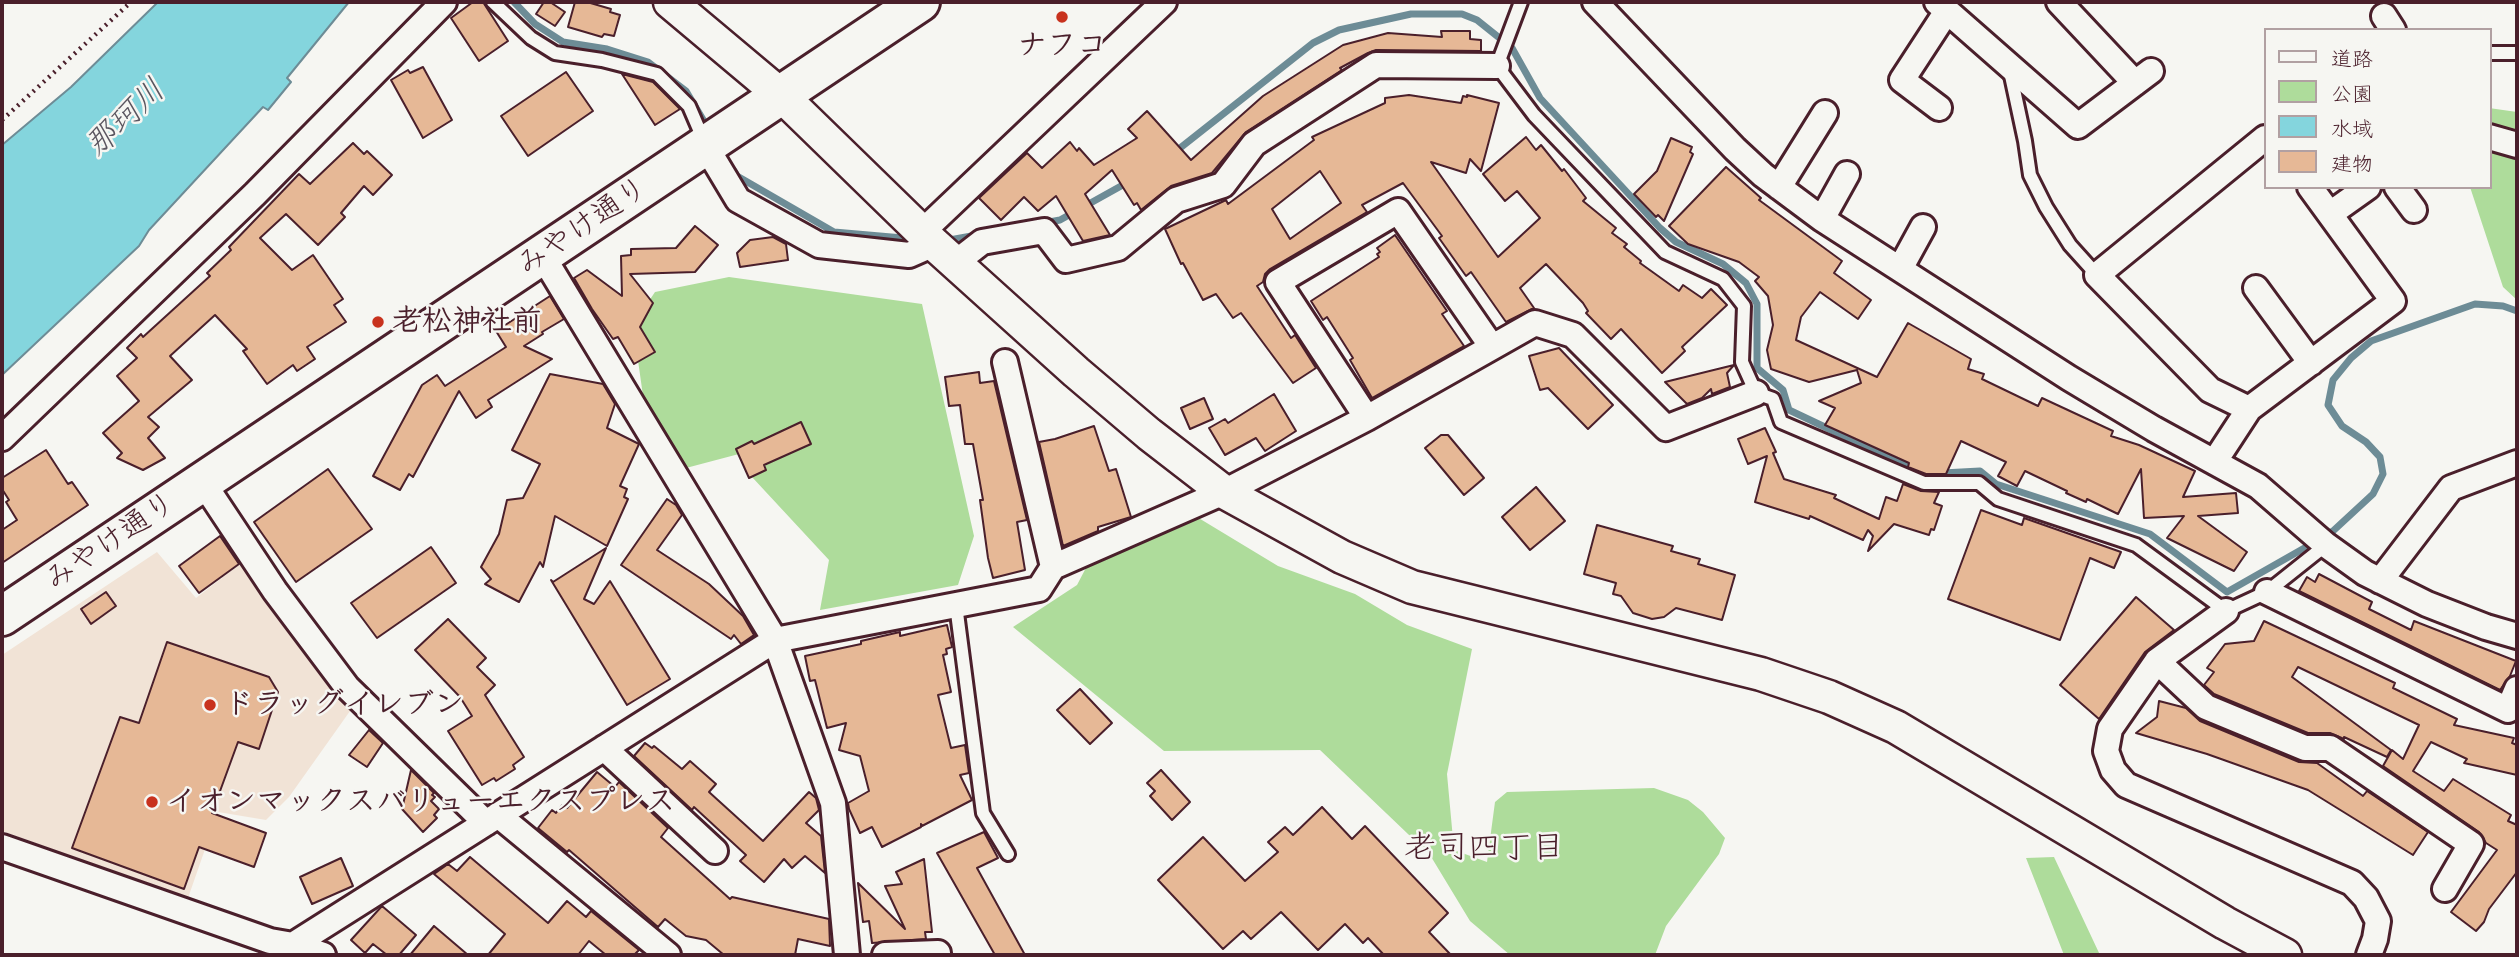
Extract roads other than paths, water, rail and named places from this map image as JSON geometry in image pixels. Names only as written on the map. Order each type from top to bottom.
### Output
[{"type":"highway","name":"みやけ通り","points":[[2,616],[920,2]]},
{"type":"street","points":[[2,438],[255,194],[444,2]]},
{"type":"street","points":[[670,2],[782,96],[937,246],[1076,372],[1149,434],[1224,492],[1342,557],[1412,587],[1761,674],[1829,697],[1896,727],[2225,923],[2285,955]]},
{"type":"street","points":[[937,246],[1164,2]]},
{"type":"street","points":[[1595,2],[1735,149],[1822,219],[2069,378],[2154,429],[2258,486],[2326,545],[2365,573],[2458,617],[2517,636]]},
{"type":"street","points":[[1940,108],[1902,80],[1942,6],[2078,126],[2143,77],[2059,2]]},
{"type":"street","points":[[705,145],[737,200],[819,245],[909,255],[937,246],[982,242],[1044,231],[1066,260],[1118,248],[1176,200],[1223,185],[1254,144],[1376,65],[1497,66]]},
{"type":"street","points":[[1779,187],[1825,113]]},
{"type":"street","points":[[2491,138],[2517,145]]},
{"type":"street","points":[[2249,409],[2210,390],[2097,275],[2264,139]]},
{"type":"street","points":[[1822,219],[1847,174]]},
{"type":"street","points":[[2215,461],[2249,409],[2393,301],[2311,189]]},
{"type":"street","points":[[2330,214],[2365,189]]},
{"type":"street","points":[[2398,189],[2414,210]]},
{"type":"street","points":[[1367,418],[1278,282],[1398,211],[1492,347]]},
{"type":"street","points":[[1900,269],[1923,227]]},
{"type":"street","points":[[542,255],[775,640],[833,803],[848,955]]},
{"type":"street","points":[[2256,288],[2311,363]]},
{"type":"street","points":[[277,947],[492,819],[775,640],[1039,589],[1053,568],[1224,492],[1367,418],[1535,323],[1573,335],[1665,428],[1756,393]]},
{"type":"street","points":[[1005,362],[1053,568]]},
{"type":"street","points":[[2380,581],[2451,488],[2517,463]]},
{"type":"street","points":[[202,481],[275,591],[347,687],[492,819],[668,955]]},
{"type":"street","points":[[2267,592],[2508,710],[2517,689]]},
{"type":"street","points":[[2226,611],[2157,661],[2110,729],[2106,751],[2113,770],[2126,785],[2352,883],[2366,898],[2378,921],[2369,955]]},
{"type":"street","points":[[2157,661],[2206,707],[2305,748],[2330,748],[2471,845],[2445,889]]},
{"type":"street","points":[[604,748],[715,851]]},
{"type":"street","points":[[2,846],[277,947],[323,955]]},
{"type":"street","points":[[885,955],[938,953]]},
{"type":"lane","points":[[493,2],[531,38],[555,53],[602,60],[657,74],[689,106],[705,145]]},
{"type":"lane","points":[[1521,2],[1497,66],[1534,115],[1665,252],[1723,279],[1744,306],[1742,362],[1756,393],[1773,399],[1780,422],[1924,483],[1979,483],[1998,499],[2136,545],[2226,611],[2267,592],[2326,545]]},
{"type":"lane","points":[[2491,52],[2517,53]]},
{"type":"lane","points":[[2008,64],[2030,175],[2070,245],[2097,275]]},
{"type":"lane","points":[[956,605],[983,813],[1007,854]]},
{"type":"water","name":"那珂川","points":[[158,2],[349,2],[287,78],[291,82],[268,110],[263,107],[149,230],[139,246],[2,375],[2,145],[71,87]]},
{"type":"waterway","points":[[514,2],[535,24],[563,42],[607,49],[648,62],[686,91],[708,128]]},
{"type":"waterway","points":[[1175,152],[1313,43],[1339,30],[1411,14],[1462,14],[1477,20],[1512,48],[1540,98],[1660,228],[1676,242],[1723,264],[1746,283],[1757,304],[1757,368],[1783,390],[1789,410],[1924,474],[1980,471],[1996,484],[2150,534],[2227,592],[2315,542]]},
{"type":"waterway","points":[[734,171],[737,176],[834,232],[914,239]]},
{"type":"waterway","points":[[1044,223],[1060,220],[1130,181]]},
{"type":"waterway","points":[[944,241],[977,235]]},
{"type":"waterway","points":[[2325,536],[2373,494],[2383,474],[2380,457],[2366,442],[2342,426],[2328,405],[2333,380],[2351,358],[2371,341],[2475,304],[2503,306],[2517,311]]},
{"type":"place","name":"ナフコ","points":[[1062,17]]},
{"type":"place","name":"老松神社前","points":[[378,322]]},
{"type":"place","name":"ドラッグイレブン","points":[[210,705]]},
{"type":"place","name":"イオンマックスバリューエクスプレス","points":[[152,802]]},
{"type":"district","name":"老司四丁目","points":[[1484,849]]}]
